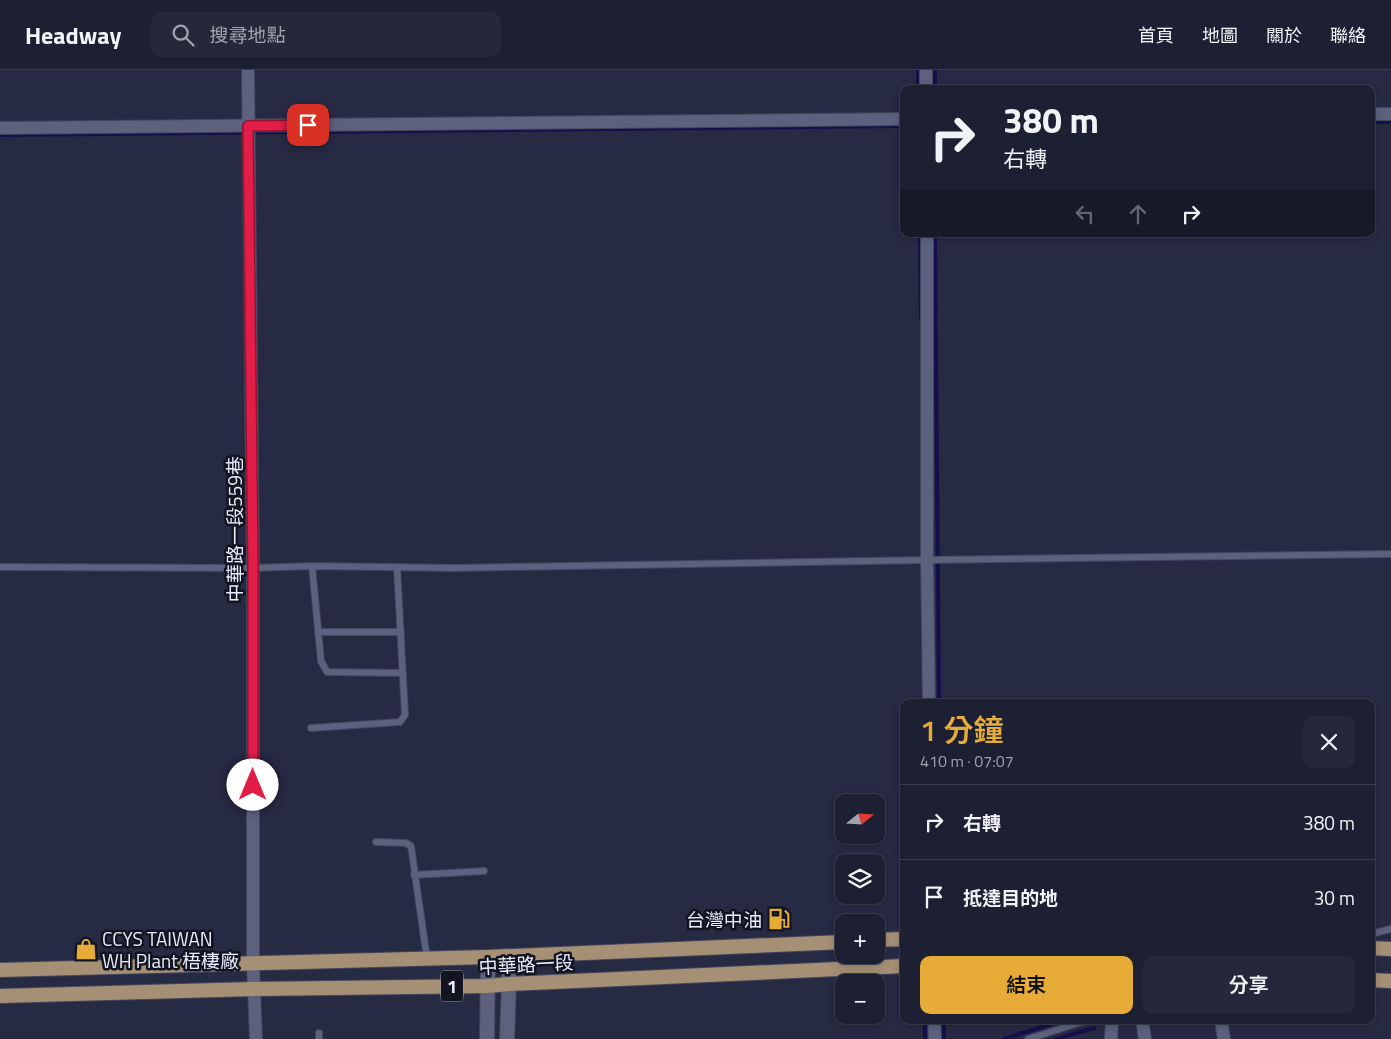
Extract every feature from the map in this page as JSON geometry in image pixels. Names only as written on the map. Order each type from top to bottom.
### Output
[{"type":"main road","points":[[885,940],[900,939]]},
{"type":"main road","name":"中華路一段","points":[[0,970],[488,957],[835,942]]},
{"type":"main road","points":[[1375,948],[1391,949]]},
{"type":"main road","name":"中華路一段","points":[[0,996],[254,989],[488,986],[900,966]]},
{"type":"main road","points":[[1375,980],[1391,981]]},
{"type":"street","name":"中華路一段559巷","points":[[248,70],[253,568],[253,963],[256,1039]]},
{"type":"street","points":[[926,70],[926,85]]},
{"type":"street","points":[[1375,114],[1391,114]]},
{"type":"street","points":[[0,128],[900,119]]},
{"type":"street","points":[[927,237],[929,699]]},
{"type":"street","points":[[507,1039],[508,956]]},
{"type":"street","points":[[487,1039],[488,957]]},
{"type":"street","points":[[934,1024],[935,1039]]},
{"type":"street","points":[[1111,1039],[1112,1024]]},
{"type":"street","points":[[1143,1024],[1145,1039]]},
{"type":"street","points":[[1222,1024],[1224,1039]]},
{"type":"lane","points":[[0,567],[253,568],[312,566],[475,568],[1391,554]]},
{"type":"lane","points":[[312,566],[321,661],[327,672],[403,672]]},
{"type":"lane","points":[[311,728],[400,722],[405,715],[397,567]]},
{"type":"lane","points":[[318,632],[401,632]]},
{"type":"lane","points":[[376,842],[406,843],[411,846],[427,959]]},
{"type":"lane","points":[[414,875],[484,871]]},
{"type":"lane","points":[[1375,933],[1391,929]]},
{"type":"lane","points":[[1028,1039],[1075,1024]]},
{"type":"waterway","points":[[918,70],[918,85]]},
{"type":"waterway","points":[[935,70],[935,85]]},
{"type":"waterway","points":[[1375,122],[1391,122]]},
{"type":"waterway","points":[[0,135],[900,126]]},
{"type":"waterway","points":[[920,237],[921,320]]},
{"type":"waterway","points":[[935,237],[939,699]]},
{"type":"waterway","points":[[925,1024],[925,1039]]},
{"type":"waterway","points":[[944,1024],[944,1039]]},
{"type":"waterway","points":[[1004,1039],[1051,1024]]},
{"type":"waterway","points":[[1056,1039],[1094,1028]]},
{"type":"place","name":"台灣中油","points":[[779,919]]},
{"type":"place","name":"CCYS TAIWAN WH Plant 梧棲廠","points":[[86,949]]},
{"type":"route","points":[[253,785],[253,568],[248,126],[308,125]]}]
